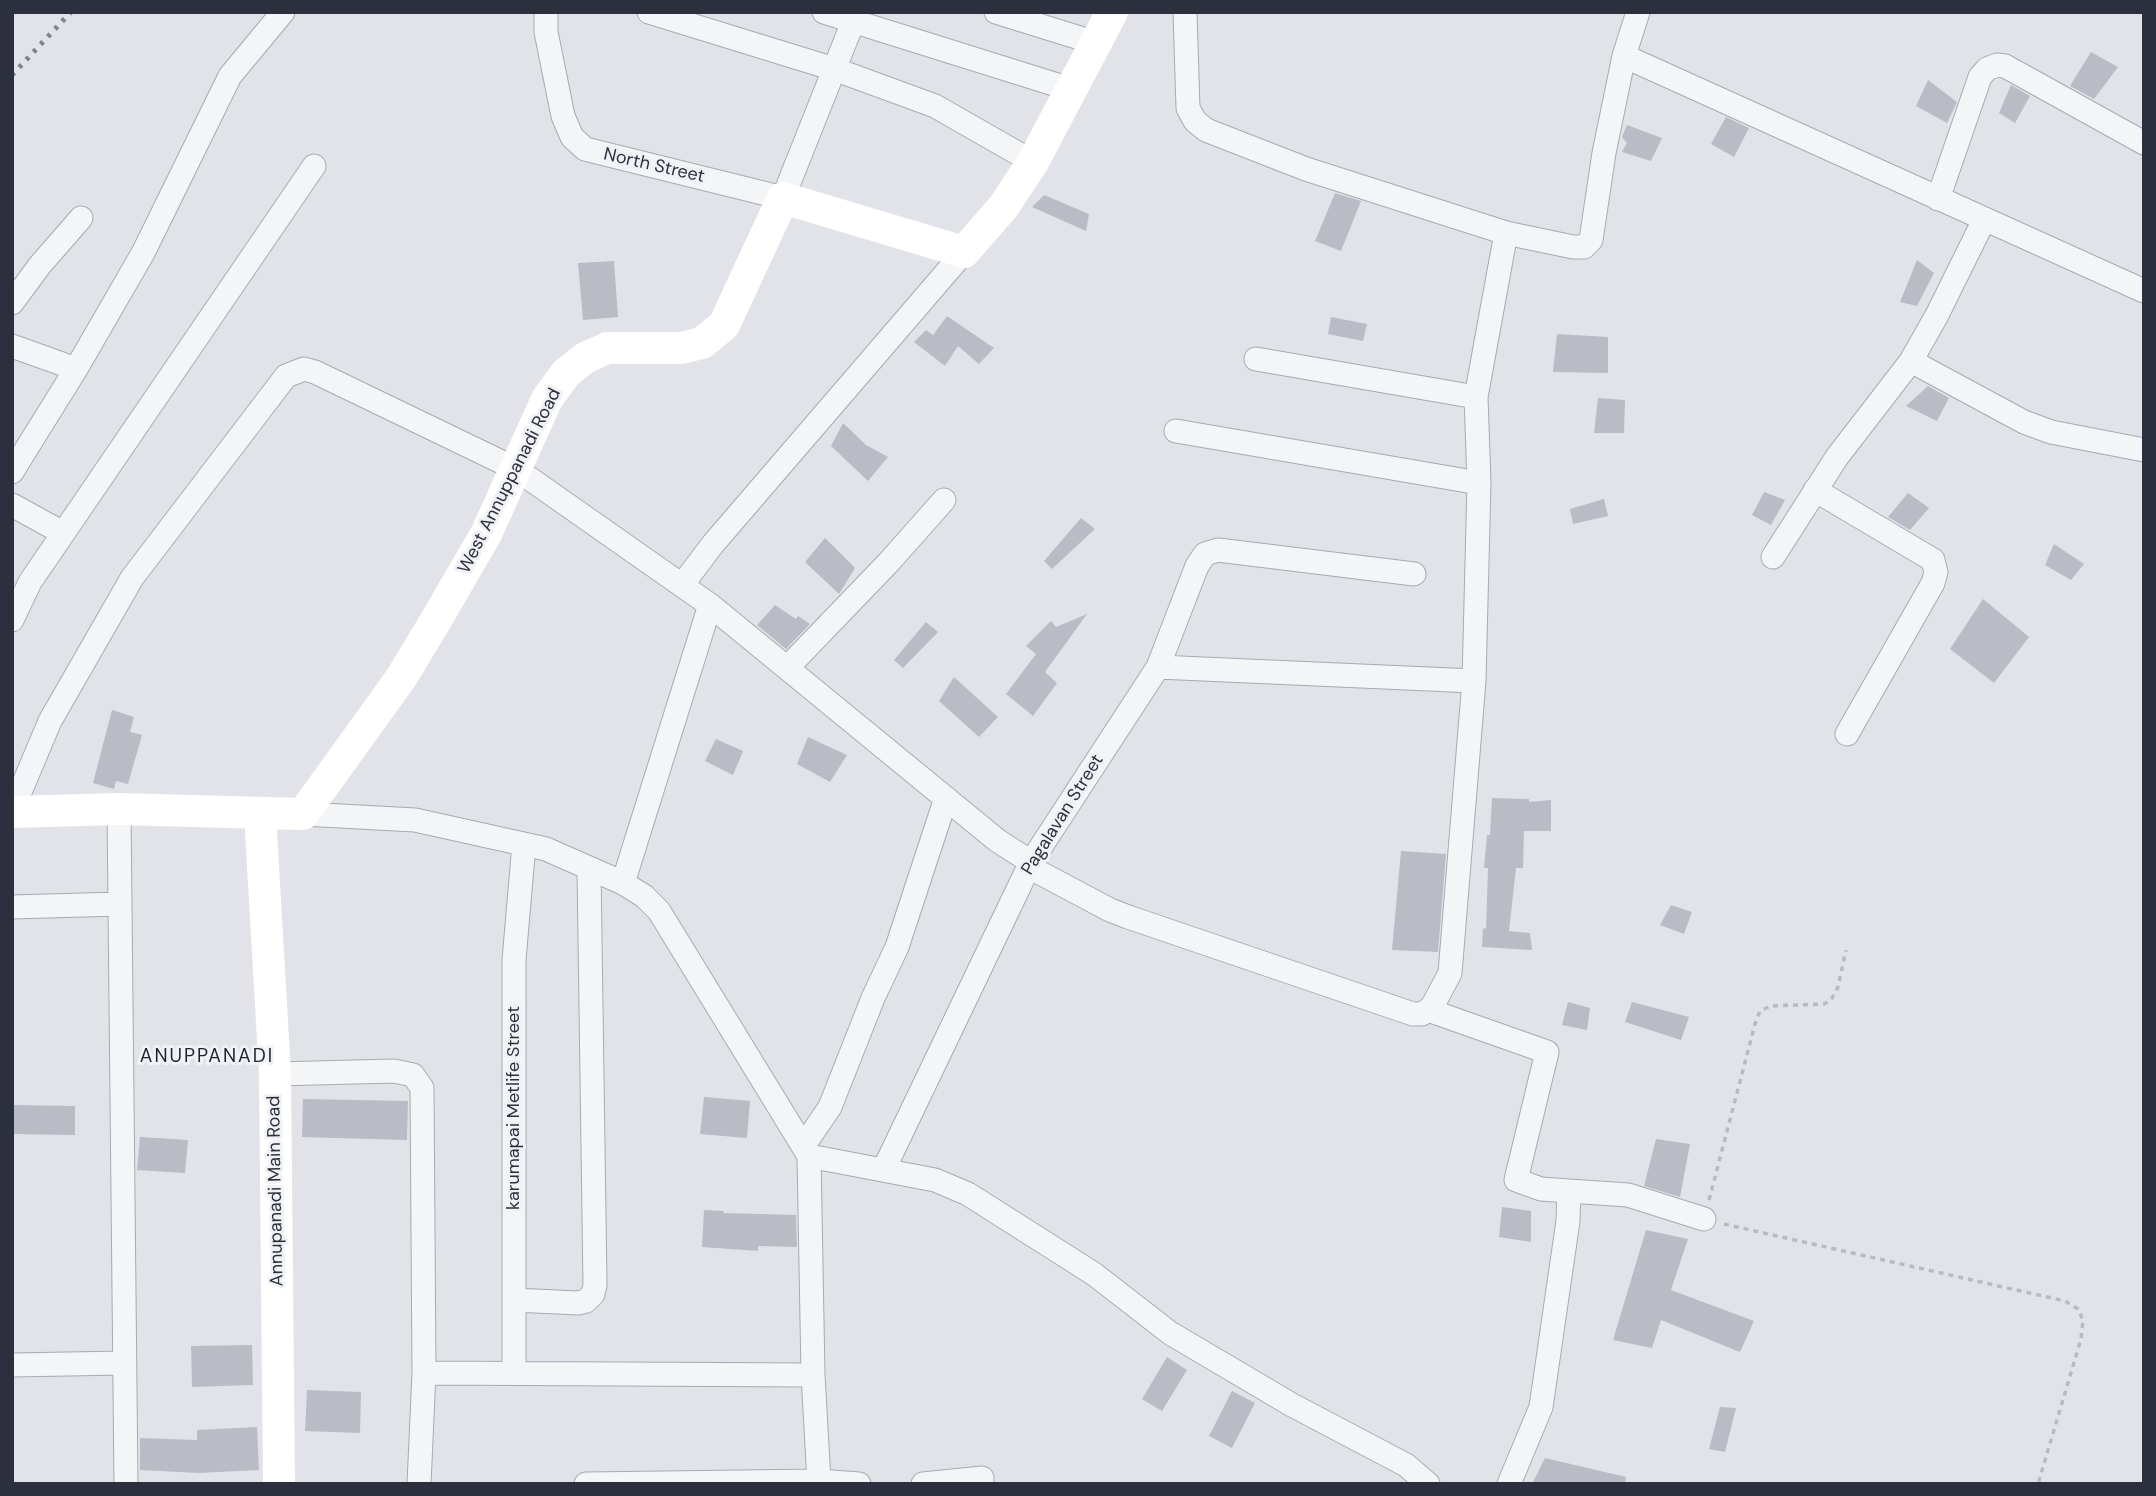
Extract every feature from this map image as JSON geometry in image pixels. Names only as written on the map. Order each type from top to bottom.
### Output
[{"type":"street","points":[[12,472],[76,369],[142,253],[230,76],[283,12]]},
{"type":"street","name":"North Street","points":[[546,12],[546,32],[563,116],[572,137],[585,149],[783,198]]},
{"type":"street","points":[[649,12],[834,69],[934,106],[1033,162]]},
{"type":"street","points":[[824,12],[855,16],[1073,90]]},
{"type":"street","points":[[996,12],[1096,43]]},
{"type":"street","points":[[682,585],[713,544],[1004,206],[1033,162],[1112,12]]},
{"type":"street","points":[[1185,12],[1188,108],[1195,121],[1206,130],[1306,169],[1506,233],[1573,247],[1584,247],[1591,240],[1604,153],[1624,56],[1638,12]]},
{"type":"street","points":[[855,16],[783,198],[964,252]]},
{"type":"street","points":[[1624,56],[2144,291]]},
{"type":"street","points":[[1938,200],[1980,77],[1987,69],[1997,65],[2005,66],[2144,144]]},
{"type":"street","points":[[12,620],[30,582],[314,166]]},
{"type":"street","name":"West Annuppanadi Road","points":[[303,814],[401,678],[486,534],[547,400],[566,373],[585,358],[607,348],[681,348],[702,343],[724,325],[783,198]]},
{"type":"street","points":[[12,303],[40,265],[81,218]]},
{"type":"street","points":[[1773,557],[1837,457],[1911,361],[1984,220]]},
{"type":"street","points":[[1429,1484],[1406,1465],[1292,1405],[1170,1333],[1094,1275],[968,1194],[935,1180],[807,1151],[659,911],[645,896],[622,883],[546,849],[415,820],[119,809],[12,812],[50,721],[132,578],[286,376],[304,369],[516,468],[710,605],[1030,865],[1110,910],[1128,917],[1413,1014],[1422,1014],[1433,1007],[1450,973],[1474,681],[1479,484],[1476,397],[1506,233]]},
{"type":"street","points":[[12,346],[76,369]]},
{"type":"street","points":[[1256,359],[1476,397]]},
{"type":"street","points":[[1911,361],[2024,422],[2050,432],[2144,450]]},
{"type":"street","points":[[1176,431],[1479,484]]},
{"type":"street","points":[[1815,490],[1933,560],[1936,572],[1933,583],[1847,734]]},
{"type":"street","points":[[787,668],[889,562],[944,500]]},
{"type":"street","points":[[12,505],[63,533]]},
{"type":"street","name":"Pagalavan Street","points":[[884,1169],[1030,865],[1158,667],[1197,566],[1205,554],[1218,550],[1414,573]]},
{"type":"street","points":[[622,883],[710,605]]},
{"type":"street","points":[[1158,667],[1474,681]]},
{"type":"street","points":[[820,1481],[813,1375],[807,1151],[830,1107],[873,998],[897,947],[946,798]]},
{"type":"street","points":[[119,809],[126,1484]]},
{"type":"street","name":"Annupanadi Main Road","points":[[260,814],[275,1074],[279,1484]]},
{"type":"street","name":"karumapai Metlife Street","points":[[514,1373],[514,960],[524,844]]},
{"type":"street","points":[[514,1300],[578,1303],[586,1301],[593,1294],[589,868]]},
{"type":"street","points":[[12,907],[119,904]]},
{"type":"street","points":[[1428,1010],[1547,1052],[1516,1180],[1541,1189],[1628,1195],[1704,1219]]},
{"type":"street","points":[[275,1074],[394,1071],[413,1075],[422,1088],[424,1373],[419,1484]]},
{"type":"street","points":[[1509,1484],[1541,1407],[1568,1221],[1569,1191]]},
{"type":"street","points":[[12,1365],[124,1363]]},
{"type":"street","points":[[424,1373],[813,1375]]},
{"type":"street","points":[[923,1484],[982,1478],[982,1484]]},
{"type":"street","points":[[586,1484],[820,1481],[859,1484]]},
{"type":"path","points":[[1846,950],[1839,987],[1830,1000],[1824,1004],[1771,1006],[1760,1012],[1704,1219],[2065,1301],[2078,1309],[2083,1321],[2081,1339],[2038,1484]]},
{"type":"building","points":[[2091,52],[2118,67],[2094,99],[2070,86]]},
{"type":"building","points":[[1928,80],[1957,102],[1947,123],[1916,106]]},
{"type":"building","points":[[2011,85],[2030,96],[2015,123],[1999,113]]},
{"type":"building","points":[[1726,117],[1749,128],[1734,157],[1711,144]]},
{"type":"building","points":[[1627,125],[1662,138],[1651,161],[1622,152],[1627,143],[1622,137]]},
{"type":"building","points":[[1335,193],[1361,201],[1341,251],[1315,241]]},
{"type":"building","points":[[1044,195],[1089,214],[1086,231],[1032,207]]},
{"type":"building","points":[[1917,260],[1934,273],[1917,306],[1900,302]]},
{"type":"building","points":[[614,261],[618,317],[583,320],[578,263]]},
{"type":"building","points":[[947,316],[994,348],[979,364],[958,346],[945,366],[914,342],[926,330],[933,335]]},
{"type":"building","points":[[1331,317],[1367,324],[1363,341],[1328,334]]},
{"type":"building","points":[[1557,334],[1608,337],[1608,373],[1553,372]]},
{"type":"building","points":[[1928,386],[1949,398],[1937,421],[1906,406]]},
{"type":"building","points":[[1598,398],[1625,400],[1624,433],[1594,433]]},
{"type":"building","points":[[843,423],[866,445],[888,457],[868,481],[831,446]]},
{"type":"building","points":[[1764,492],[1785,500],[1771,525],[1752,515]]},
{"type":"building","points":[[1908,493],[1929,508],[1910,530],[1888,517]]},
{"type":"building","points":[[1604,499],[1608,516],[1573,524],[1570,509]]},
{"type":"building","points":[[1081,518],[1095,529],[1052,569],[1044,561]]},
{"type":"building","points":[[825,538],[855,568],[839,594],[805,562]]},
{"type":"building","points":[[2054,544],[2084,564],[2071,580],[2045,565]]},
{"type":"building","points":[[1983,599],[2029,637],[1994,683],[1950,649]]},
{"type":"building","points":[[775,605],[796,619],[798,616],[810,624],[786,649],[757,625]]},
{"type":"building","points":[[1087,614],[1045,672],[1057,683],[1033,716],[1006,694],[1036,654],[1026,646],[1051,621],[1056,627]]},
{"type":"building","points":[[926,622],[938,632],[903,668],[894,660]]},
{"type":"building","points":[[954,677],[998,717],[979,737],[939,701]]},
{"type":"building","points":[[112,710],[134,717],[130,732],[142,735],[128,784],[116,781],[114,789],[93,783]]},
{"type":"building","points":[[808,737],[847,755],[830,782],[797,764]]},
{"type":"building","points":[[716,739],[743,751],[733,775],[705,761]]},
{"type":"building","points":[[1492,798],[1529,799],[1529,802],[1551,800],[1551,831],[1524,831],[1523,868],[1516,868],[1509,931],[1530,933],[1532,950],[1482,947],[1483,928],[1486,929],[1488,868],[1484,868],[1487,835],[1490,835]]},
{"type":"building","points":[[1401,851],[1446,854],[1438,952],[1392,950]]},
{"type":"building","points":[[1671,905],[1692,912],[1684,934],[1660,925]]},
{"type":"building","points":[[1568,1002],[1590,1008],[1587,1030],[1562,1025]]},
{"type":"building","points":[[1632,1002],[1689,1017],[1681,1040],[1625,1022]]},
{"type":"building","points":[[704,1097],[750,1101],[747,1138],[700,1134]]},
{"type":"building","points":[[303,1099],[408,1101],[407,1140],[302,1137]]},
{"type":"building","points":[[12,1105],[75,1106],[75,1135],[12,1134]]},
{"type":"building","points":[[140,1137],[188,1140],[185,1173],[137,1170]]},
{"type":"building","points":[[1656,1139],[1690,1144],[1680,1197],[1644,1186]]},
{"type":"building","points":[[1502,1207],[1531,1211],[1531,1242],[1499,1237]]},
{"type":"building","points":[[704,1210],[796,1215],[797,1247],[758,1246],[758,1251],[702,1247]]},
{"type":"building","points":[[1646,1230],[1688,1239],[1671,1290],[1754,1321],[1740,1352],[1661,1320],[1652,1348],[1613,1340]]},
{"type":"building","points":[[252,1345],[253,1385],[192,1387],[191,1346]]},
{"type":"building","points":[[1167,1357],[1187,1370],[1162,1411],[1142,1399]]},
{"type":"building","points":[[307,1390],[361,1392],[360,1433],[305,1431]]},
{"type":"building","points":[[1232,1391],[1255,1403],[1232,1448],[1209,1436]]},
{"type":"building","points":[[1720,1407],[1736,1408],[1725,1452],[1709,1449]]},
{"type":"building","points":[[257,1427],[259,1470],[199,1473],[140,1470],[140,1438],[197,1440],[197,1430]]},
{"type":"building","points":[[1545,1458],[1626,1477],[1625,1484],[1532,1484]]},
{"type":"railway","points":[[12,75],[71,12]]},
{"type":"district","name":"ANUPPANADI","points":[[207,1057]]}]
